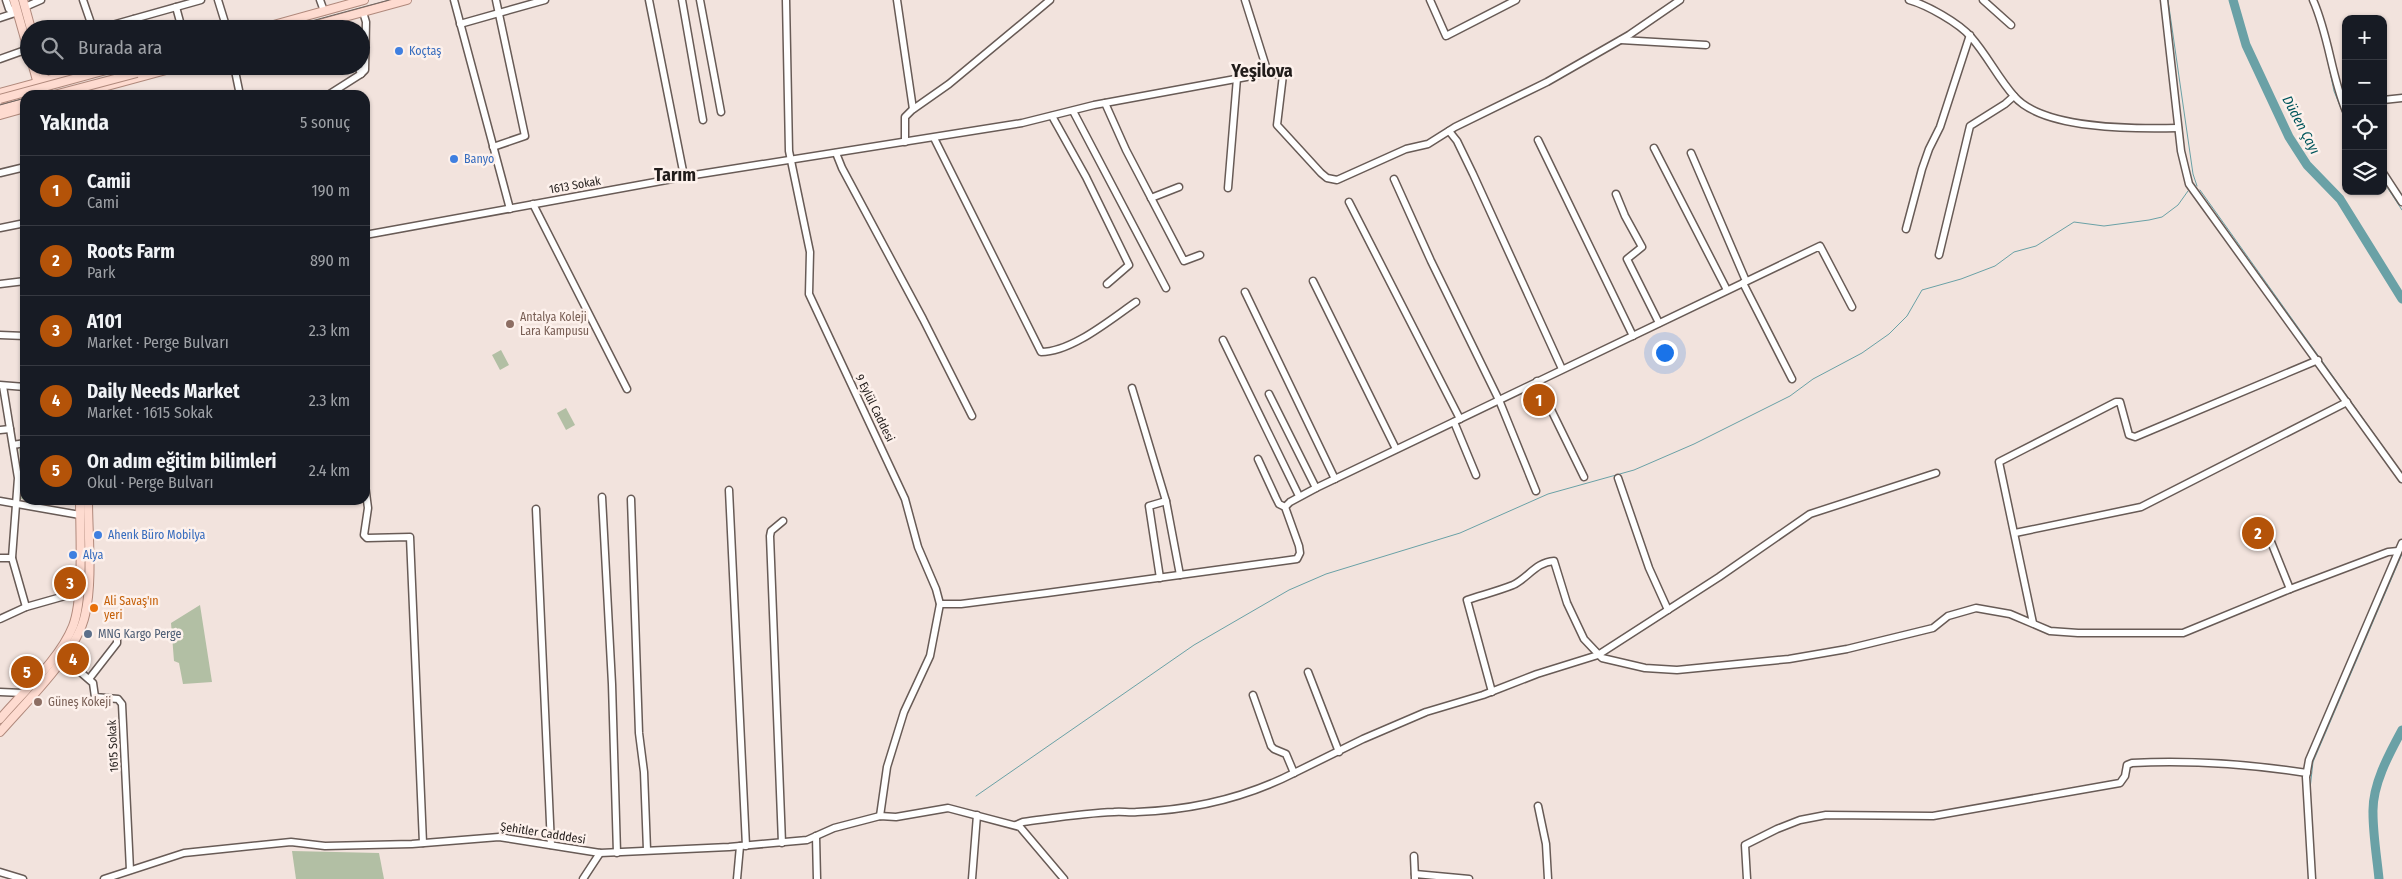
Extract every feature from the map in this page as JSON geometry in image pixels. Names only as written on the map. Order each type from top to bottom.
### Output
[{"type":"main road","points":[[14,0],[22,6],[27,20]]},
{"type":"main road","points":[[291,20],[363,0]]},
{"type":"main road","points":[[334,20],[406,0]]},
{"type":"main road","points":[[22,6],[24,20]]},
{"type":"main road","points":[[37,75],[46,90]]},
{"type":"main road","points":[[41,75],[41,90]]},
{"type":"main road","points":[[0,93],[67,75]]},
{"type":"main road","points":[[33,90],[89,75]]},
{"type":"main road","points":[[74,90],[130,75]]},
{"type":"main road","points":[[93,90],[148,75]]},
{"type":"main road","points":[[53,90],[53,82],[56,78]]},
{"type":"main road","points":[[26,87],[32,90]]},
{"type":"main road","points":[[0,99],[20,94]]},
{"type":"main road","points":[[0,109],[20,104]]},
{"type":"main road","points":[[0,115],[20,109]]},
{"type":"main road","points":[[0,719],[59,652],[68,637],[77,614],[80,505]]},
{"type":"main road","points":[[0,732],[63,657],[80,632],[86,615],[88,591],[88,505]]},
{"type":"street","points":[[6,0],[9,9],[41,0]]},
{"type":"street","points":[[83,0],[90,20]]},
{"type":"street","points":[[130,20],[201,0]]},
{"type":"street","points":[[218,0],[224,20]]},
{"type":"street","points":[[320,0],[324,11]]},
{"type":"street","points":[[454,0],[510,209]]},
{"type":"street","points":[[493,147],[525,136],[496,0]]},
{"type":"street","points":[[460,24],[545,0]]},
{"type":"street","points":[[649,0],[684,176]]},
{"type":"street","points":[[682,0],[703,120]]},
{"type":"street","points":[[700,0],[721,112]]},
{"type":"street","name":"9 Eylül Caddesi","points":[[786,0],[790,158],[810,252],[808,294],[905,499],[918,547],[936,589],[940,604],[930,656],[904,712],[887,767],[880,816]]},
{"type":"street","points":[[898,0],[913,109]]},
{"type":"street","points":[[905,142],[905,117],[913,109],[949,84],[1050,0]]},
{"type":"street","points":[[1245,0],[1268,73],[1283,75],[1277,125],[1322,173],[1333,180],[1382,161],[1406,149],[1422,147],[1449,131],[1547,82],[1621,40],[1680,0]]},
{"type":"street","points":[[1430,0],[1446,36],[1516,0]]},
{"type":"street","points":[[1909,0],[1932,10],[1970,35],[2014,96],[2037,112],[2074,123],[2178,128]]},
{"type":"street","points":[[1984,0],[2011,25]]},
{"type":"street","points":[[2164,0],[2178,128],[2185,172],[2194,191],[2318,360],[2402,479]]},
{"type":"street","points":[[2313,0],[2324,26],[2339,94],[2344,105]]},
{"type":"street","points":[[0,18],[22,6]]},
{"type":"street","points":[[176,7],[180,20]]},
{"type":"street","points":[[363,12],[365,20]]},
{"type":"street","points":[[1906,229],[1928,149],[1940,127],[1970,35]]},
{"type":"street","points":[[1621,40],[1706,45]]},
{"type":"street","points":[[0,60],[20,54]]},
{"type":"street","name":"1613 Sokak","points":[[370,234],[684,176],[790,158],[934,138],[1052,116],[1105,103],[1268,73]]},
{"type":"street","points":[[236,75],[239,90]]},
{"type":"street","points":[[336,90],[359,75]]},
{"type":"street","points":[[1228,188],[1238,78]]},
{"type":"street","points":[[1939,255],[1970,126],[2005,104],[2014,96]]},
{"type":"street","points":[[2387,100],[2402,98]]},
{"type":"street","points":[[1105,103],[1184,261],[1200,255]]},
{"type":"street","points":[[1073,111],[1166,288]]},
{"type":"street","points":[[1052,116],[1086,177],[1130,265],[1107,284]]},
{"type":"street","points":[[1449,131],[1457,141],[1473,174],[1562,369]]},
{"type":"street","points":[[934,138],[1041,352],[1055,349],[1094,333],[1136,302]]},
{"type":"street","points":[[1538,140],[1633,336]]},
{"type":"street","points":[[1654,148],[1727,290]]},
{"type":"street","points":[[836,153],[842,168],[923,319],[972,416]]},
{"type":"street","points":[[1691,153],[1744,282],[1792,379]]},
{"type":"street","points":[[0,174],[20,168]]},
{"type":"street","points":[[1394,179],[1431,261],[1499,400],[1536,490]]},
{"type":"street","points":[[2387,179],[2402,202]]},
{"type":"street","points":[[1151,198],[1179,187]]},
{"type":"street","points":[[1616,194],[1642,248],[1626,259],[1659,323]]},
{"type":"street","points":[[1349,202],[1457,421],[1476,475]]},
{"type":"street","points":[[533,204],[627,389]]},
{"type":"street","points":[[0,228],[20,223]]},
{"type":"street","points":[[1285,506],[1299,496],[1820,246],[1852,307]]},
{"type":"street","points":[[1313,281],[1396,449]]},
{"type":"street","points":[[0,284],[20,282]]},
{"type":"street","points":[[1246,292],[1335,479]]},
{"type":"street","points":[[0,335],[20,336]]},
{"type":"street","points":[[1223,340],[1299,496]]},
{"type":"street","points":[[2033,623],[1999,462],[2116,402],[2120,402],[2129,435],[2135,437],[2318,360]]},
{"type":"street","points":[[1538,381],[1584,477]]},
{"type":"street","points":[[20,387],[1,386],[14,445],[18,478],[12,558],[26,607]]},
{"type":"street","points":[[1132,388],[1166,501],[1180,575]]},
{"type":"street","points":[[1269,394],[1316,488]]},
{"type":"street","points":[[2015,533],[2141,506],[2348,402]]},
{"type":"street","points":[[0,430],[10,429]]},
{"type":"street","points":[[14,445],[20,444]]},
{"type":"street","points":[[1258,459],[1279,504],[1285,506]]},
{"type":"street","points":[[1016,825],[1024,822],[1080,815],[1205,805],[1269,786],[1426,712],[1492,692],[1598,655],[1810,514],[1936,473]]},
{"type":"street","points":[[1618,478],[1649,568],[1668,610]]},
{"type":"street","points":[[729,490],[743,846],[737,879]]},
{"type":"street","points":[[602,497],[612,684],[617,853]]},
{"type":"street","points":[[631,499],[639,733],[644,772],[647,850]]},
{"type":"street","points":[[0,501],[20,505]]},
{"type":"street","points":[[1160,578],[1149,506],[1166,501]]},
{"type":"street","points":[[21,505],[80,515]]},
{"type":"street","points":[[368,505],[364,535],[367,538],[410,537],[423,843]]},
{"type":"street","points":[[940,604],[1028,596],[1297,559],[1300,552],[1299,546],[1285,506]]},
{"type":"street","points":[[536,509],[552,845]]},
{"type":"street","points":[[782,521],[771,531],[770,536],[782,842]]},
{"type":"street","points":[[2265,527],[2290,589]]},
{"type":"street","points":[[2312,879],[2307,773],[2309,760],[2402,543]]},
{"type":"street","points":[[1492,692],[1467,600],[1514,584],[1540,564],[1547,562],[1554,561],[1568,603],[1584,639],[1598,655],[1618,663],[1677,670],[1789,659],[1847,649],[1933,628],[1948,616],[1976,608],[2004,612],[2050,631],[2078,633],[2183,633],[2290,589],[2388,552],[2398,551]]},
{"type":"street","points":[[0,558],[12,558]]},
{"type":"street","points":[[0,619],[26,607],[79,592]]},
{"type":"street","points":[[89,679],[117,643],[117,638]]},
{"type":"street","name":"1615 Sokak","points":[[63,657],[93,683],[95,697],[118,699],[122,704],[130,870]]},
{"type":"street","points":[[1308,672],[1338,752]]},
{"type":"street","points":[[0,692],[23,693]]},
{"type":"street","points":[[1253,695],[1272,746],[1274,749],[1286,754],[1294,773]]},
{"type":"street","points":[[1747,879],[1745,845],[1776,828],[1800,820],[1826,815],[1934,816],[2014,803],[2120,783],[2126,776],[2127,765],[2132,763],[2204,762],[2307,773]]},
{"type":"street","points":[[1538,806],[1546,844],[1548,879]]},
{"type":"street","name":"Şehitler Cadddesi","points":[[104,879],[184,853],[291,842],[325,846],[423,843],[498,837],[600,853],[617,853],[743,846],[807,840],[834,828],[880,816],[896,817],[948,808],[1016,825]]},
{"type":"street","points":[[972,879],[977,815]]},
{"type":"street","points":[[1016,825],[1030,835],[1064,879]]},
{"type":"street","points":[[816,836],[817,879]]},
{"type":"street","points":[[584,879],[600,853]]},
{"type":"street","points":[[1414,856],[1415,877],[1469,879]]},
{"type":"street","points":[[0,872],[23,879]]},
{"type":"green space","points":[[501,350],[509,365],[500,370],[492,355]]},
{"type":"green space","points":[[566,408],[575,425],[566,430],[557,413]]},
{"type":"green space","points":[[200,605],[212,682],[183,684],[179,663],[174,661],[171,623]]},
{"type":"green space","points":[[292,851],[379,853],[384,879],[296,879]]},
{"type":"waterway","points":[[2168,0],[2193,174],[2197,186]]},
{"type":"waterway","name":"Düden Çayı","points":[[2233,0],[2246,45],[2289,137],[2307,165],[2340,199],[2402,299]]},
{"type":"waterway","points":[[2325,48],[2334,91],[2342,111]]},
{"type":"waterway","points":[[2387,187],[2402,210]]},
{"type":"waterway","points":[[2200,190],[2402,473]]},
{"type":"waterway","points":[[976,796],[1194,645],[1289,590],[1326,574],[1460,533],[1548,494],[1634,470],[1694,444],[1790,396],[1813,379],[1862,353],[1889,334],[1907,316],[1922,290],[1961,279],[1995,266],[2014,252],[2036,246],[2074,222],[2104,226],[2162,217],[2178,205],[2188,191]]},
{"type":"waterway","points":[[2310,789],[2313,762],[2402,554]]},
{"type":"waterway","name":"Düden Çayı","points":[[2379,879],[2373,802],[2382,770],[2402,730]]},
{"type":"tram line","points":[[315,20],[389,0]]},
{"type":"tram line","points":[[45,90],[101,75]]},
{"type":"tram line","points":[[0,105],[20,99]]},
{"type":"place","name":"Koçtaş","points":[[399,51]]},
{"type":"place","name":"Banyo","points":[[454,159]]},
{"type":"place","name":"Antalya Koleji Lara Kampusu","points":[[510,324]]},
{"type":"place","name":"Camii","points":[[1539,400]]},
{"type":"place","name":"Roots Farm","points":[[2258,533]]},
{"type":"place","name":"Ahenk Büro Mobilya","points":[[98,535]]},
{"type":"place","name":"Alya","points":[[73,555]]},
{"type":"place","name":"A101","points":[[70,583]]},
{"type":"place","name":"Ali Savaş'ın yeri","points":[[94,608]]},
{"type":"place","name":"MNG Kargo Perge","points":[[88,634]]},
{"type":"place","name":"Daily Needs Market","points":[[73,659]]},
{"type":"place","name":"On adım eğitim bilimleri","points":[[27,672]]},
{"type":"place","name":"Güneş Kokeji","points":[[38,702]]},
{"type":"district","name":"Yeşilova","points":[[1262,71]]},
{"type":"district","name":"Tarım","points":[[675,175]]}]
